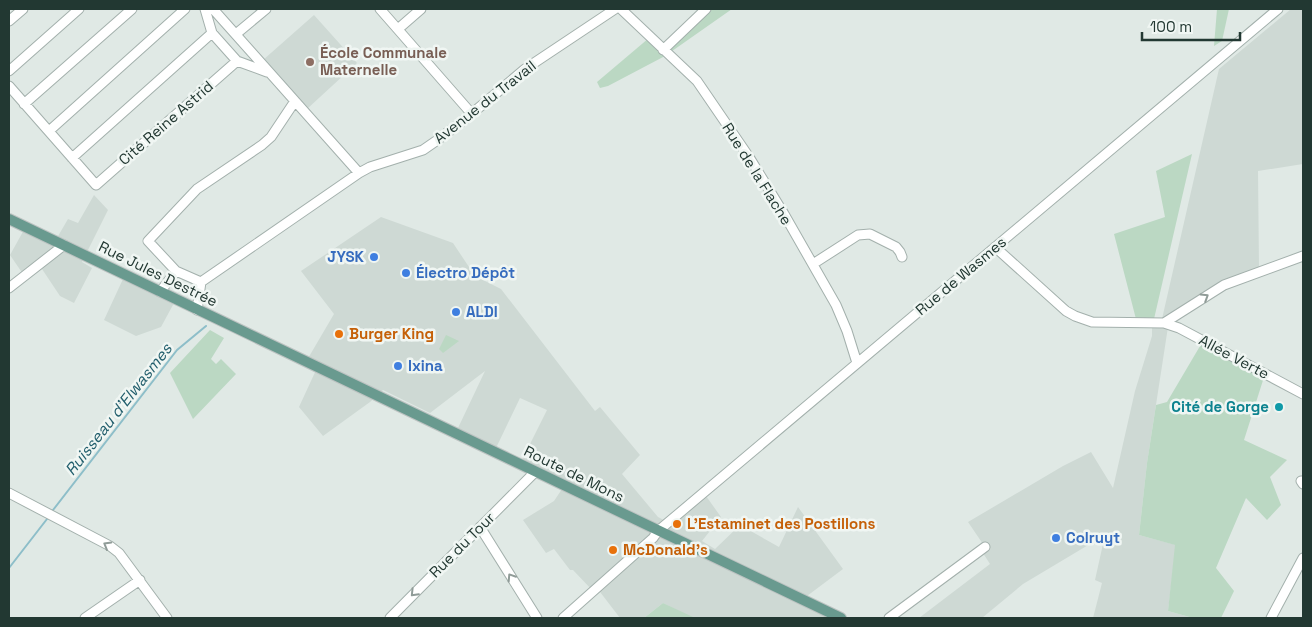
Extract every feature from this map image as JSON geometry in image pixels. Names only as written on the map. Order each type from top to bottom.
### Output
[{"type":"main road","name":"Rue Jules Destrée","points":[[9,218],[294,356]]},
{"type":"main road","name":"Route de Mons","points":[[294,356],[841,618]]},
{"type":"street","points":[[9,21],[23,9]]},
{"type":"street","points":[[9,71],[79,9]]},
{"type":"street","points":[[24,104],[132,9]]},
{"type":"street","points":[[49,131],[185,9]]},
{"type":"street","points":[[205,9],[212,33],[237,61],[270,73]]},
{"type":"street","points":[[213,9],[359,173]]},
{"type":"street","points":[[236,34],[266,9]]},
{"type":"street","points":[[380,9],[471,113]]},
{"type":"street","points":[[398,29],[421,9]]},
{"type":"street","name":"Avenue du Travail","points":[[201,282],[359,173],[370,167],[423,150],[463,121],[525,69],[615,9]]},
{"type":"street","name":"Rue de la Flache","points":[[621,9],[703,90],[768,188],[813,264],[843,319],[857,363]]},
{"type":"street","points":[[663,50],[706,9]]},
{"type":"street","name":"Rue de Wasmes","points":[[563,618],[653,538],[658,531],[1278,9]]},
{"type":"street","points":[[9,86],[72,158],[212,33]]},
{"type":"street","name":"Cité Reine Astrid","points":[[72,158],[96,185],[237,61]]},
{"type":"street","points":[[197,310],[201,282],[176,272],[148,241],[197,189],[271,137],[295,101]]},
{"type":"street","points":[[813,264],[858,235],[870,234],[896,247],[902,257]]},
{"type":"street","points":[[9,288],[64,245]]},
{"type":"street","points":[[995,247],[1058,305],[1075,316],[1092,322],[1164,323],[1224,285],[1303,256]]},
{"type":"street","points":[[160,292],[176,272]]},
{"type":"street","name":"Allée Verte","points":[[1164,323],[1179,328],[1303,394]]},
{"type":"street","name":"Rue du Tour","points":[[390,618],[535,472]]},
{"type":"street","points":[[9,493],[110,546],[125,559],[167,618]]},
{"type":"street","points":[[480,527],[537,618]]},
{"type":"street","points":[[889,618],[985,547]]},
{"type":"street","points":[[1271,618],[1303,558]]},
{"type":"street","points":[[85,618],[140,580]]},
{"type":"shaded area","points":[[1291,9],[1303,9],[1303,164],[1258,171],[1259,268],[1169,318],[1162,319],[1219,69]]},
{"type":"shaded area","name":"École Communale Maternelle","points":[[314,15],[357,63],[307,109],[263,60]]},
{"type":"shaded area","points":[[94,195],[108,210],[82,262],[92,268],[74,303],[60,296],[38,263],[23,274],[10,255],[25,228],[54,243],[68,219],[78,223]]},
{"type":"shaded area","points":[[381,217],[453,243],[475,276],[501,289],[595,411],[600,407],[640,455],[622,474],[658,517],[673,525],[706,496],[721,517],[702,541],[715,549],[740,525],[779,547],[798,507],[843,569],[803,599],[841,618],[692,618],[663,603],[644,618],[620,618],[597,588],[593,591],[573,570],[570,570],[554,549],[546,553],[523,520],[554,501],[564,486],[520,464],[547,410],[520,398],[496,448],[458,428],[485,371],[430,413],[383,390],[370,402],[323,436],[299,407],[317,368],[307,360],[334,314],[301,271]]},
{"type":"shaded area","points":[[123,279],[174,303],[161,327],[136,336],[104,320]]},
{"type":"shaded area","points":[[1152,325],[1168,327],[1147,463],[1139,535],[1176,545],[1168,611],[1193,618],[1093,618],[1102,583],[1095,580],[1105,535],[1023,584],[982,618],[919,618],[990,564],[981,550],[983,544],[968,522],[1063,466],[1091,452],[1113,488],[1135,391],[1152,336]]},
{"type":"green space","points":[[708,9],[732,9],[665,56],[608,86],[600,88],[597,82],[649,38],[664,52]]},
{"type":"green space","points":[[1217,9],[1229,9],[1222,41],[1214,46]]},
{"type":"green space","points":[[1192,154],[1154,319],[1136,319],[1114,234],[1165,217],[1156,171]]},
{"type":"green space","points":[[210,330],[224,338],[211,359],[216,364],[221,359],[236,374],[193,419],[170,373]]},
{"type":"green space","points":[[446,335],[459,341],[443,353],[439,349]]},
{"type":"green space","points":[[1203,341],[1265,374],[1244,440],[1287,460],[1270,477],[1281,505],[1267,520],[1246,498],[1216,568],[1234,591],[1221,618],[1193,618],[1168,611],[1175,545],[1139,535],[1156,405],[1167,402]]},
{"type":"green space","points":[[663,603],[693,617],[644,618]]},
{"type":"waterway","name":"Ruisseau d'Elwasmes","points":[[53,510],[177,350],[206,326]]},
{"type":"waterway","name":"Ruisseau d'Elwasmes","points":[[9,568],[47,519]]},
{"type":"place","name":"École Communale Maternelle","points":[[310,62]]},
{"type":"place","name":"JYSK","points":[[374,257]]},
{"type":"place","name":"Électro Dépôt","points":[[406,273]]},
{"type":"place","name":"ALDI","points":[[456,312]]},
{"type":"place","name":"Burger King","points":[[339,334]]},
{"type":"place","name":"Ixina","points":[[398,366]]},
{"type":"place","name":"Cité de Gorge","points":[[1279,407]]},
{"type":"place","name":"L'Estaminet des Postillons","points":[[677,524]]},
{"type":"place","name":"Colruyt","points":[[1056,538]]},
{"type":"place","name":"McDonald's","points":[[613,550]]}]
